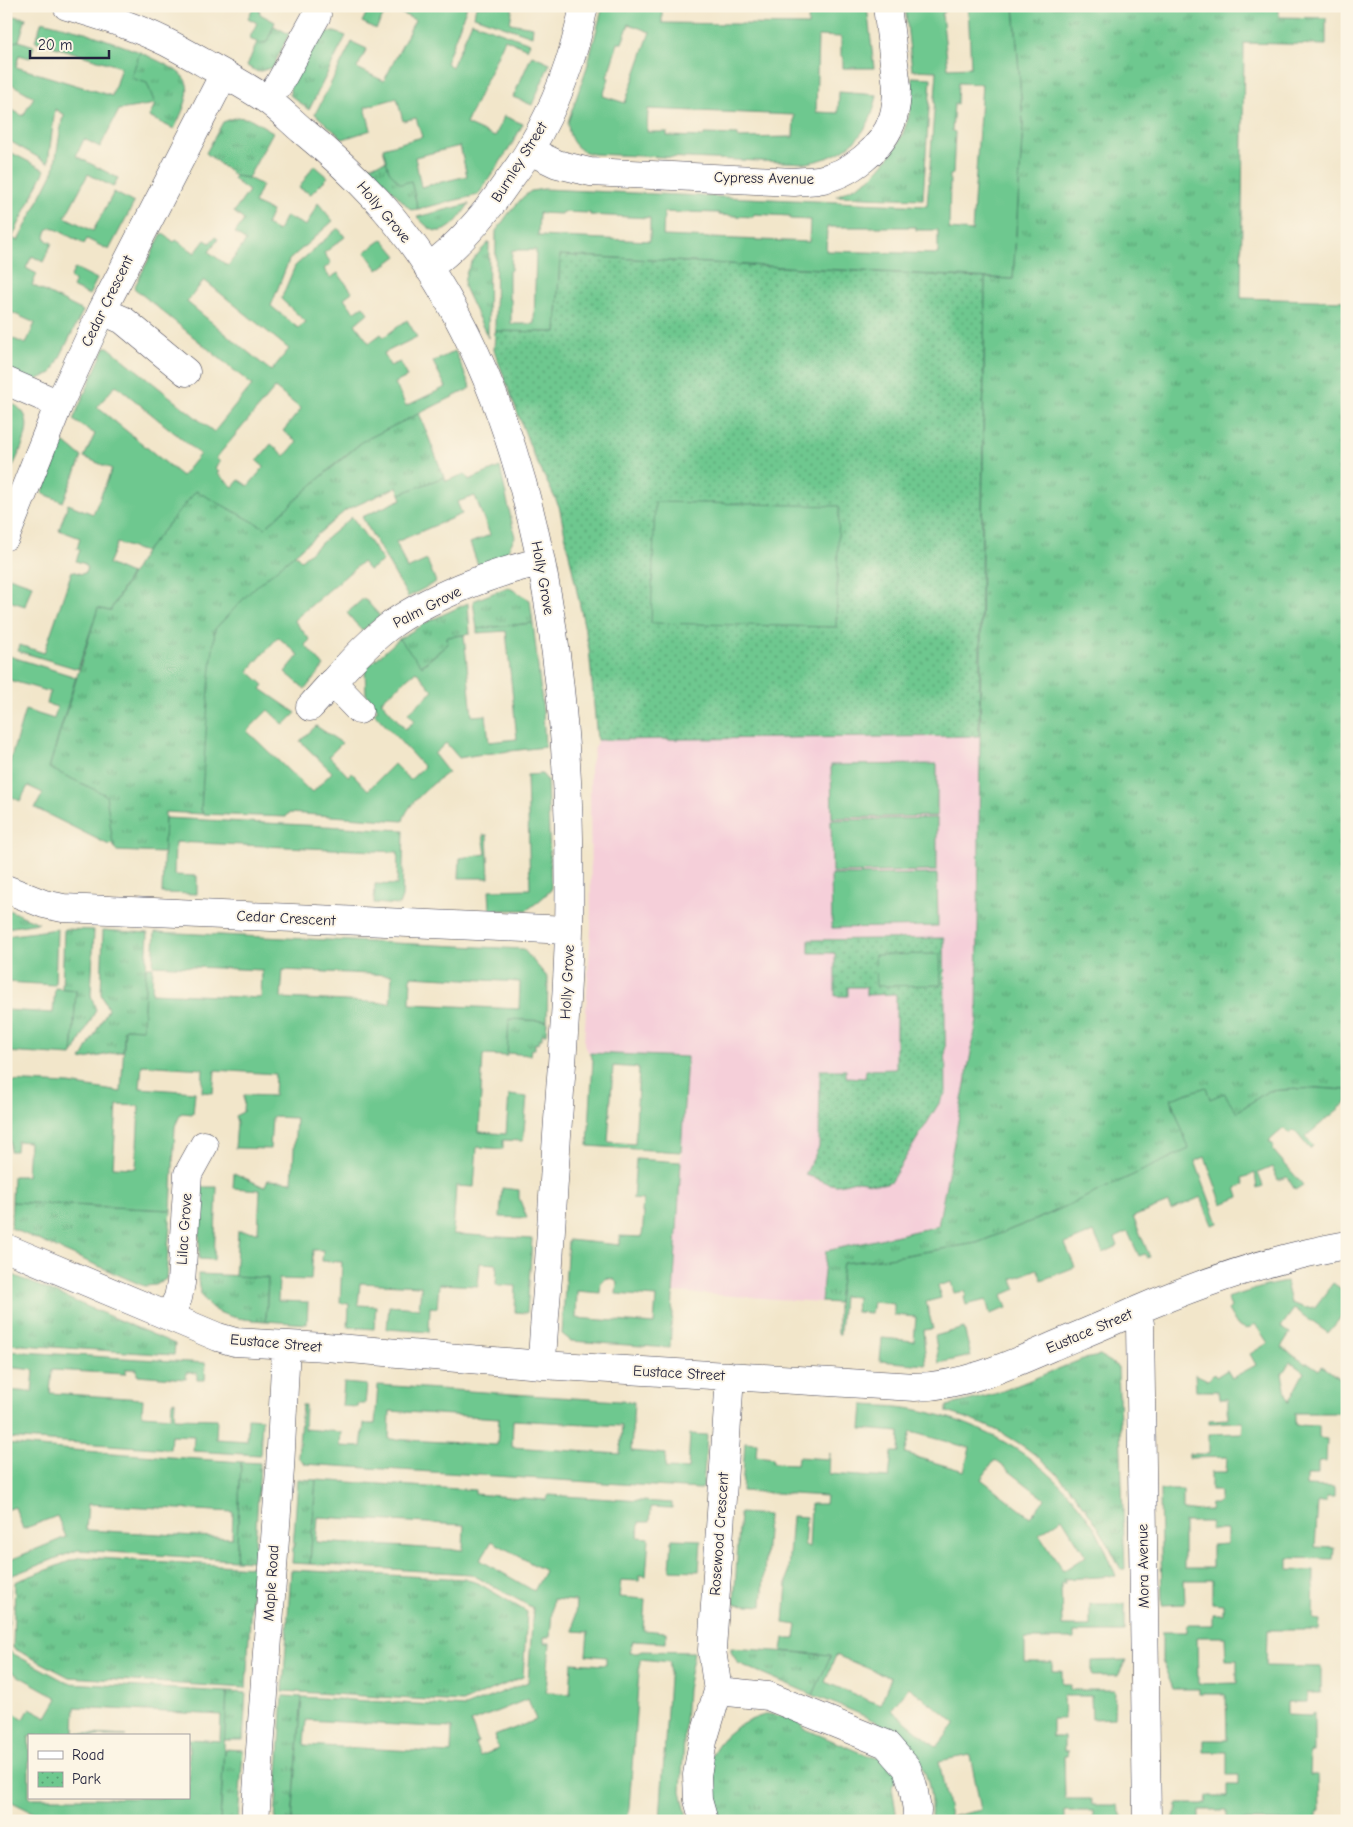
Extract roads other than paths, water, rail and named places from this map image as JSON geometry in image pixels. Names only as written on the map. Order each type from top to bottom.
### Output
[{"type":"street","name":"Holly Grove","points":[[67,6],[105,11],[164,41],[267,100],[334,157],[369,192],[404,234],[428,268],[458,318],[488,382],[520,471],[541,562],[561,695],[568,802],[569,930],[542,1365]]},
{"type":"street","name":"Burnley Street","points":[[428,268],[451,251],[488,210],[530,151],[553,106],[580,25],[584,6]]},
{"type":"street","name":"Cypress Avenue","points":[[530,151],[557,164],[590,172],[794,182],[819,180],[845,171],[864,158],[883,138],[893,118],[897,101],[897,87],[886,6]]},
{"type":"street","points":[[267,100],[317,15]]},
{"type":"street","name":"Cedar Crescent","points":[[6,536],[59,404],[102,311],[224,74]]},
{"type":"street","points":[[102,311],[123,320],[186,372]]},
{"type":"street","points":[[6,381],[59,404]]},
{"type":"street","name":"Palm Grove","points":[[310,707],[379,634],[413,611],[509,570],[541,562]]},
{"type":"street","points":[[332,682],[360,710]]},
{"type":"street","name":"Cedar Crescent","points":[[6,889],[44,904],[63,908],[569,930]]},
{"type":"street","name":"Lilac Grove","points":[[169,1316],[178,1298],[181,1283],[188,1174],[204,1144]]},
{"type":"street","name":"Eustace Street","points":[[6,1248],[218,1337],[235,1342],[542,1365],[935,1386],[972,1378],[1009,1365],[1135,1312],[1242,1270],[1313,1251],[1347,1245]]},
{"type":"street","name":"Mora Avenue","points":[[1135,1312],[1140,1324],[1146,1821]]},
{"type":"street","name":"Maple Road","points":[[255,1821],[280,1469],[286,1345]]},
{"type":"street","name":"Rosewood Crescent","points":[[704,1821],[698,1800],[697,1775],[703,1741],[718,1691],[712,1650],[730,1376]]},
{"type":"street","points":[[718,1691],[768,1696],[886,1744],[907,1768],[914,1786],[917,1810],[916,1821]]}]
